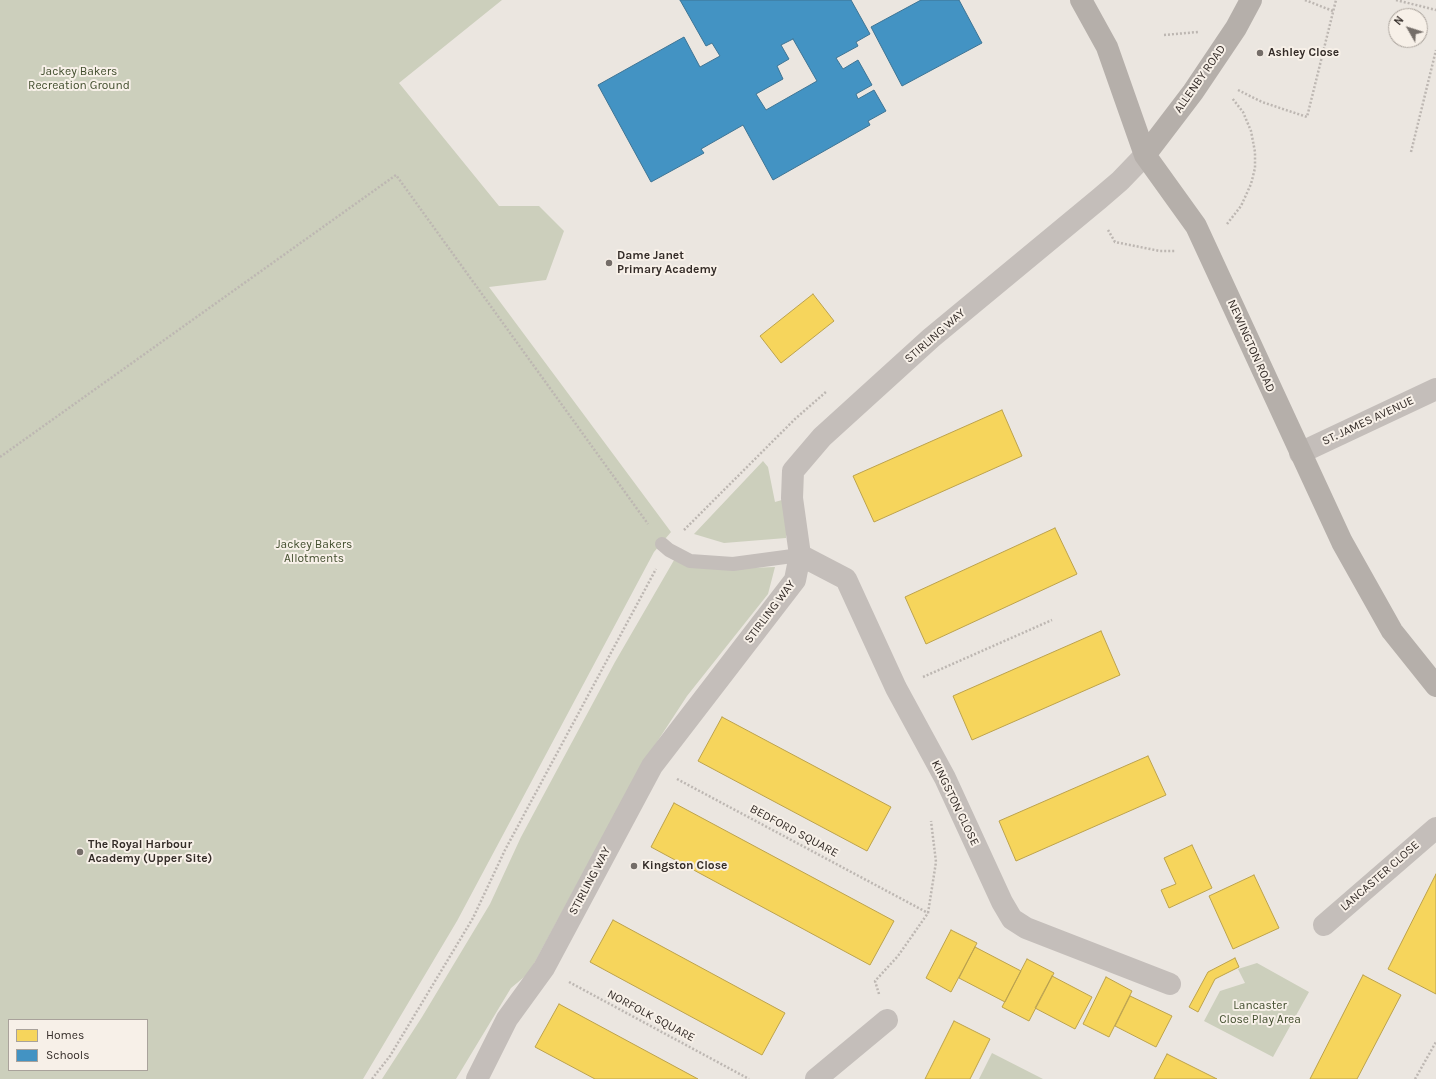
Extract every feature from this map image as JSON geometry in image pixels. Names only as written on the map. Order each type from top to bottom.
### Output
[{"type":"main road","name":"NEWINGTON ROAD","points":[[1081,0],[1107,47],[1145,155],[1196,226],[1342,542],[1392,631],[1436,686]]},
{"type":"main road","name":"ALLENBY ROAD","points":[[1145,155],[1193,92],[1236,28],[1251,0]]},
{"type":"street","name":"STIRLING WAY","points":[[477,1079],[507,1019],[544,968],[652,766],[795,580],[800,555],[792,498],[793,471],[822,437],[931,338],[1120,181],[1145,155]]},
{"type":"street","name":"ST. JAMES AVENUE","points":[[1300,453],[1436,389]]},
{"type":"street","name":"KINGSTON CLOSE","points":[[800,555],[846,579],[896,688],[945,778],[1002,902],[1012,919],[1026,928],[1170,984]]},
{"type":"street","name":"LANCASTER CLOSE","points":[[1324,925],[1436,828]]},
{"type":"street","points":[[816,1079],[887,1020]]},
{"type":"lane","points":[[666,547],[690,561],[733,564],[800,555]]},
{"type":"path","points":[[1305,0],[1333,11]]},
{"type":"path","points":[[1238,90],[1262,102],[1307,117],[1336,0]]},
{"type":"path","points":[[1396,0],[1436,10]]},
{"type":"path","points":[[1164,36],[1199,32],[1203,26]]},
{"type":"path","points":[[1411,152],[1436,50]]},
{"type":"path","points":[[1226,224],[1241,206],[1251,184],[1255,168],[1255,152],[1251,130],[1243,112],[1232,98]]},
{"type":"path","points":[[0,457],[396,175],[666,547]]},
{"type":"path","points":[[1108,230],[1115,242],[1160,251],[1178,251]]},
{"type":"path","points":[[372,1079],[390,1056],[473,918],[505,850],[660,561],[666,547],[795,419],[830,388]]},
{"type":"path","points":[[896,688],[1052,620]]},
{"type":"path","name":"BEDFORD SQUARE","points":[[652,766],[928,913]]},
{"type":"path","points":[[887,1020],[874,981],[898,956],[928,913],[936,862],[931,820]]},
{"type":"path","name":"NORFOLK SQUARE","points":[[544,968],[749,1079]]},
{"type":"path","points":[[1415,1079],[1436,1042]]},
{"type":"green space","name":"Jackey Bakers Allotments","points":[[0,0],[502,0],[399,83],[499,206],[539,206],[564,231],[546,280],[489,287],[671,532],[654,552],[457,921],[363,1079],[0,1079]]},
{"type":"green space","points":[[763,461],[768,467],[775,502],[782,500],[786,522],[786,538],[724,543],[694,534]]},
{"type":"green space","points":[[677,555],[724,569],[775,567],[768,594],[687,696],[638,771],[529,973],[511,988],[456,1079],[382,1079],[422,1017],[490,904],[521,837],[615,662]]},
{"type":"green space","name":"Lancaster Close Play Area","points":[[1257,963],[1309,992],[1273,1057],[1204,1021],[1220,991],[1245,983],[1238,969]]},
{"type":"green space","points":[[992,1053],[1043,1079],[979,1079]]},
{"type":"building: Homes","points":[[813,294],[834,321],[781,363],[760,336]]},
{"type":"building: Homes","points":[[1002,410],[1022,456],[874,522],[853,476]]},
{"type":"building: Homes","points":[[1055,528],[1077,574],[926,644],[905,597]]},
{"type":"building: Homes","points":[[1101,631],[1120,675],[972,740],[953,696]]},
{"type":"building: Homes","points":[[722,717],[891,807],[867,851],[698,761]]},
{"type":"building: Homes","points":[[1148,756],[1166,795],[1016,861],[999,821]]},
{"type":"building: Homes","points":[[674,803],[894,921],[870,965],[651,847]]},
{"type":"building: Homes","points":[[1192,845],[1212,888],[1169,908],[1161,890],[1176,884],[1164,858]]},
{"type":"building: Homes","points":[[1436,874],[1436,994],[1388,969]]},
{"type":"building: Homes","points":[[1254,875],[1279,928],[1233,949],[1209,896]]},
{"type":"building: Homes","points":[[613,920],[785,1013],[762,1055],[590,962]]},
{"type":"building: Homes","points":[[951,930],[977,943],[951,992],[926,978]]},
{"type":"building: Homes","points":[[975,947],[1021,971],[1005,1002],[959,978]]},
{"type":"building: Homes","points":[[1235,958],[1239,967],[1215,979],[1198,1012],[1189,1007],[1208,972]]},
{"type":"building: Homes","points":[[1027,959],[1054,973],[1029,1021],[1002,1007]]},
{"type":"building: Homes","points":[[1363,975],[1401,995],[1357,1079],[1310,1079]]},
{"type":"building: Homes","points":[[1052,976],[1092,997],[1075,1029],[1035,1008]]},
{"type":"building: Homes","points":[[1106,977],[1132,991],[1109,1037],[1083,1024]]},
{"type":"building: Homes","points":[[1130,996],[1172,1016],[1156,1047],[1115,1026]]},
{"type":"building: Homes","points":[[559,1004],[698,1079],[595,1079],[535,1047]]},
{"type":"building: Homes","points":[[954,1021],[990,1039],[970,1079],[925,1079]]},
{"type":"building: Homes","points":[[1167,1054],[1217,1079],[1154,1079]]},
{"type":"building: Schools","points":[[680,0],[851,0],[870,34],[856,42],[858,46],[836,58],[843,69],[858,60],[872,85],[856,94],[858,99],[874,90],[886,111],[868,121],[870,125],[773,180],[743,125],[701,149],[704,153],[651,182],[598,85],[684,37],[700,67],[720,56],[712,43],[706,46]],"holes":[[[793,39],[817,81],[766,110],[756,94],[783,79],[777,66],[789,59],[781,45]]]},
{"type":"building: Schools","points":[[921,0],[959,0],[982,43],[902,86],[871,27]]},
{"type":"place","name":"Ashley Close","points":[[1260,53]]},
{"type":"place","name":"Dame Janet Primary Academy","points":[[609,263]]},
{"type":"place","name":"The Royal Harbour Academy (Upper Site)","points":[[80,852]]},
{"type":"place","name":"Kingston Close","points":[[634,866]]},
{"type":"park label","name":"Jackey Bakers Recreation Ground","points":[[79,79]]}]
